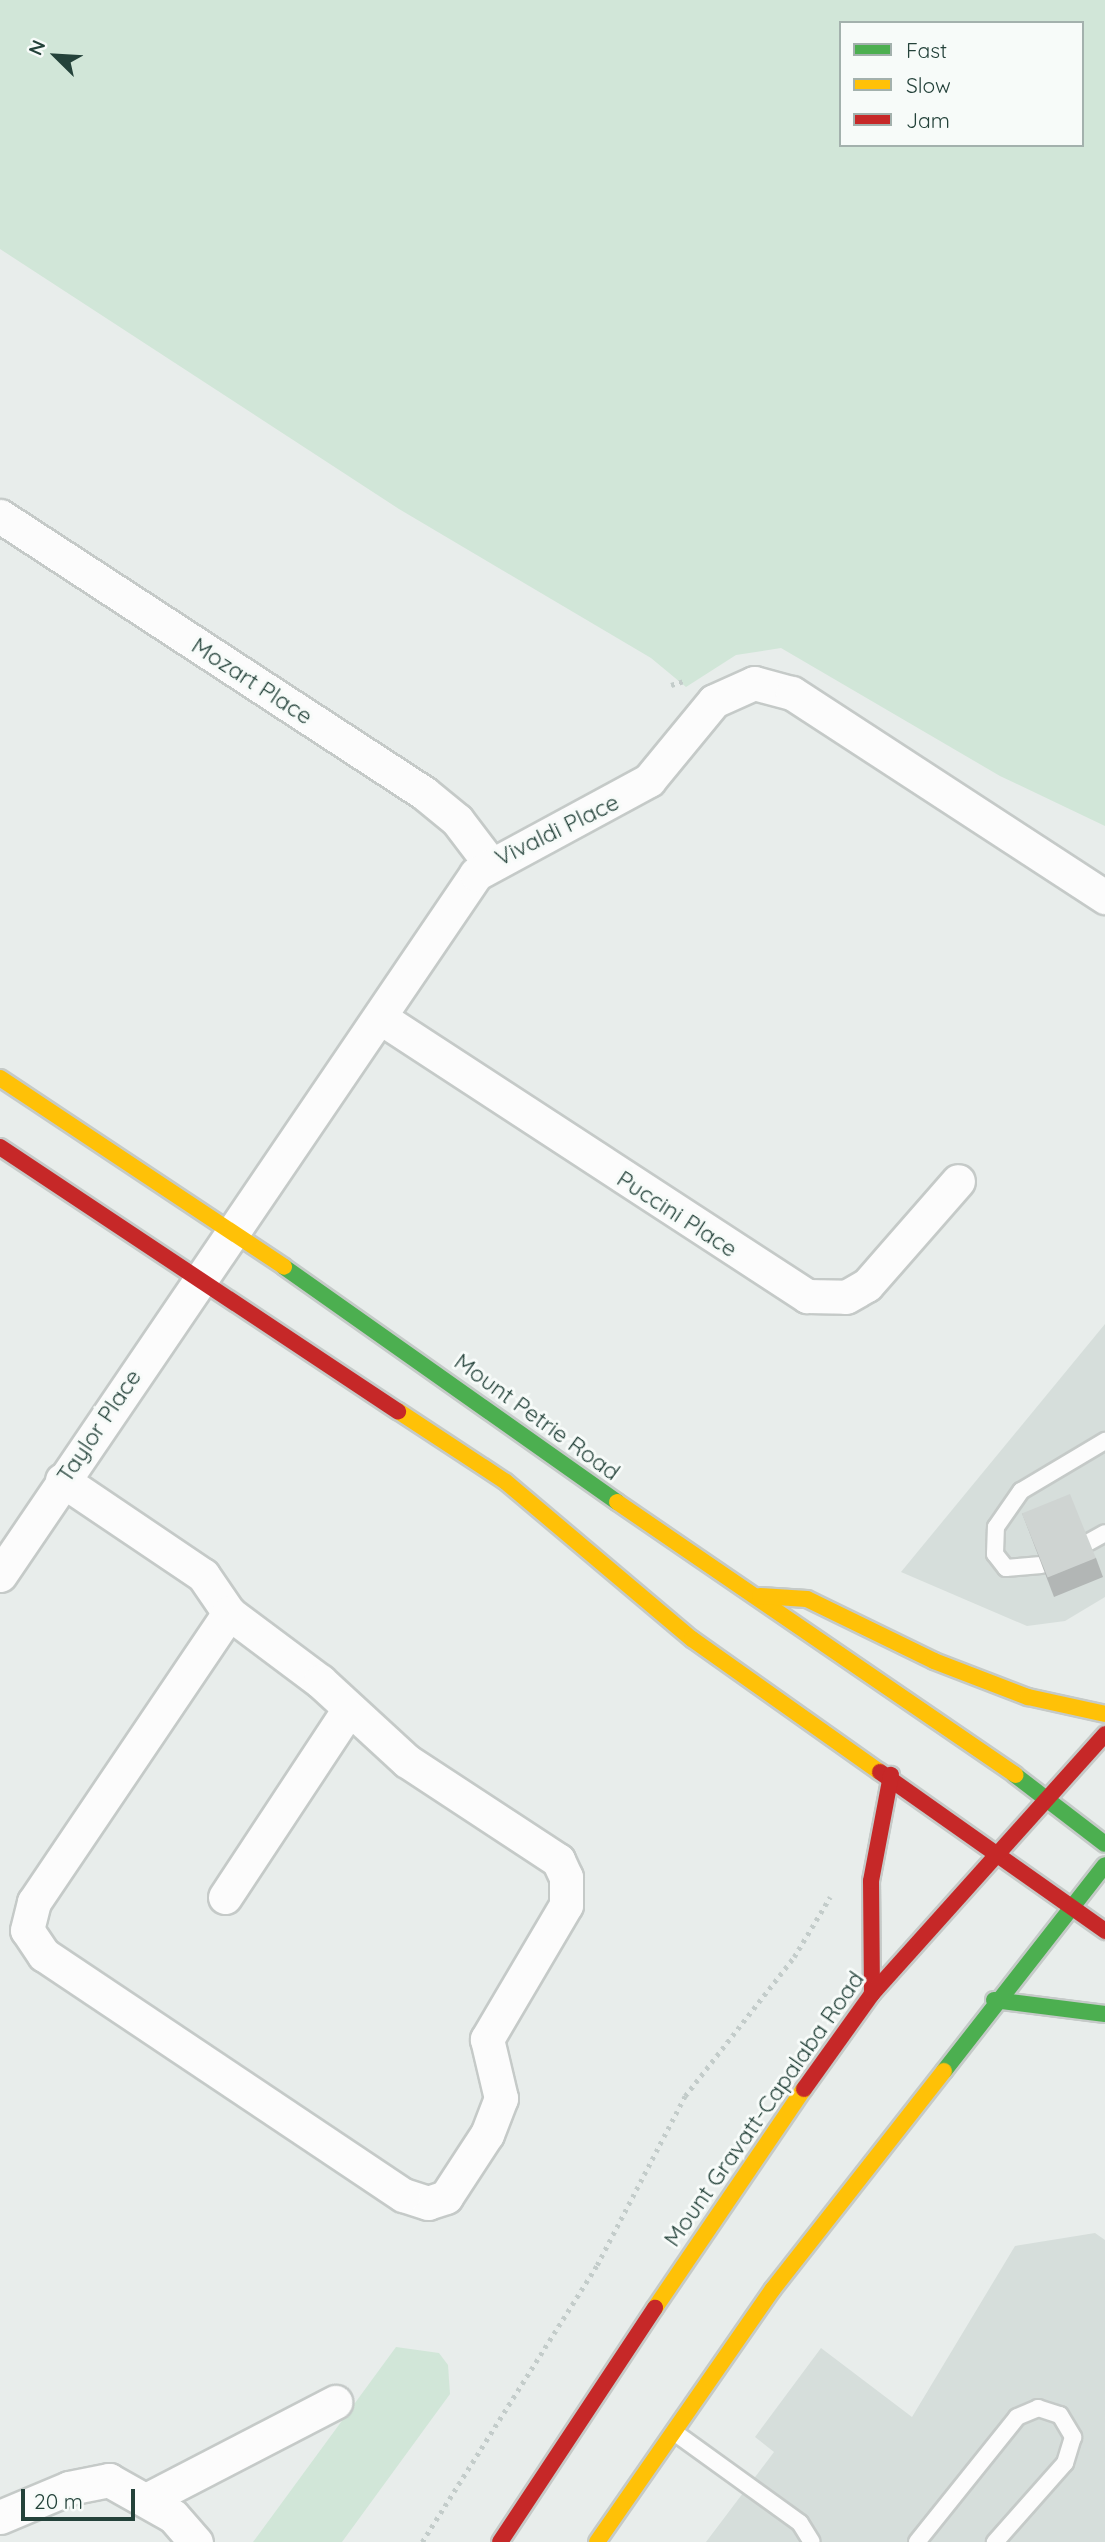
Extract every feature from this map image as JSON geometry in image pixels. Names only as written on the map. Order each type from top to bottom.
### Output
[{"type":"main road","name":"Mount Petrie Road","points":[[0,1078],[235,1234],[760,1596],[1044,1797],[1105,1844]]},
{"type":"main road","points":[[0,1147],[202,1278],[506,1482],[692,1639],[891,1775],[1105,1931]]},
{"type":"main road","points":[[760,1596],[807,1599],[934,1661],[1028,1697],[1105,1714]]},
{"type":"main road","name":"Mount Gravatt-Capalaba Road","points":[[500,2542],[737,2183],[872,1994],[994,1850],[1105,1734]]},
{"type":"main road","points":[[872,1994],[871,1881],[891,1775]]},
{"type":"main road","points":[[597,2542],[672,2431],[994,2000],[1105,1865]]},
{"type":"main road","points":[[994,2000],[1105,2014]]},
{"type":"street","name":"Mozart Place","points":[[0,516],[424,793],[457,820],[489,862]]},
{"type":"street","name":"Vivaldi Place","points":[[202,1278],[235,1234],[381,1018],[462,892],[489,862],[614,805],[649,780],[714,701],[765,682],[808,703],[1105,897]]},
{"type":"street","name":"Puccini Place","points":[[381,1018],[807,1296],[846,1297],[867,1285],[958,1181]]},
{"type":"street","name":"Taylor Place","points":[[0,1575],[62,1480],[202,1278]]},
{"type":"street","points":[[62,1480],[203,1575],[229,1613],[349,1709],[407,1761],[558,1860],[566,1877],[566,1906],[487,2039],[501,2098],[487,2134],[446,2197],[428,2203],[403,2195],[56,1963],[27,1930],[34,1902],[229,1613]]},
{"type":"street","points":[[225,1897],[349,1709]]},
{"type":"street","points":[[148,2499],[335,2402]]},
{"type":"street","points":[[0,2517],[69,2488],[109,2480],[148,2499],[196,2542]]},
{"type":"lane","points":[[1041,1565],[1006,1568],[995,1554],[996,1527],[1021,1491],[1105,1441]]},
{"type":"lane","points":[[1089,1542],[1105,1533]]},
{"type":"lane","points":[[917,2542],[1017,2417],[1038,2407],[1060,2415],[1073,2437],[1065,2463],[995,2542]]},
{"type":"lane","points":[[672,2431],[800,2523],[812,2542]]},
{"type":"path","points":[[422,2542],[597,2265],[685,2096],[794,1957],[835,1884]]},
{"type":"shaded area","points":[[1105,1324],[1105,1597],[1065,1621],[1027,1626],[901,1572]]},
{"type":"shaded area","points":[[1095,2233],[1105,2240],[1105,2542],[706,2542],[774,2452],[755,2437],[821,2348],[912,2417],[1015,2246]]},
{"type":"green space","points":[[0,0],[1105,0],[1105,826],[1000,776],[781,648],[736,655],[686,687],[651,658],[399,509],[0,249]]},
{"type":"green space","points":[[396,2347],[439,2353],[448,2365],[450,2394],[342,2542],[253,2542]]},
{"type":"building","points":[[1070,1494],[1096,1558],[1048,1577],[1022,1513]]},
{"type":"traffic: fast","points":[[284,1267],[617,1502]]},
{"type":"traffic: fast","points":[[1015,1775],[1105,1844]]},
{"type":"traffic: fast","points":[[944,2071],[1105,1865]]},
{"type":"traffic: fast","points":[[994,2000],[1105,2014]]},
{"type":"traffic: slow","points":[[0,1078],[284,1267]]},
{"type":"traffic: slow","points":[[398,1411],[506,1482],[692,1639],[880,1772]]},
{"type":"traffic: slow","points":[[617,1502],[1015,1775]]},
{"type":"traffic: slow","points":[[760,1596],[807,1599],[934,1661],[1028,1697],[1105,1714]]},
{"type":"traffic: slow","points":[[597,2542],[773,2289],[944,2071]]},
{"type":"traffic: slow","points":[[655,2308],[804,2089]]},
{"type":"traffic: jam","points":[[0,1147],[398,1411]]},
{"type":"traffic: jam","points":[[804,2089],[872,1994],[1105,1734]]},
{"type":"traffic: jam","points":[[880,1772],[1105,1931]]},
{"type":"traffic: jam","points":[[872,1994],[871,1881],[891,1775]]},
{"type":"traffic: jam","points":[[500,2542],[655,2308]]}]
